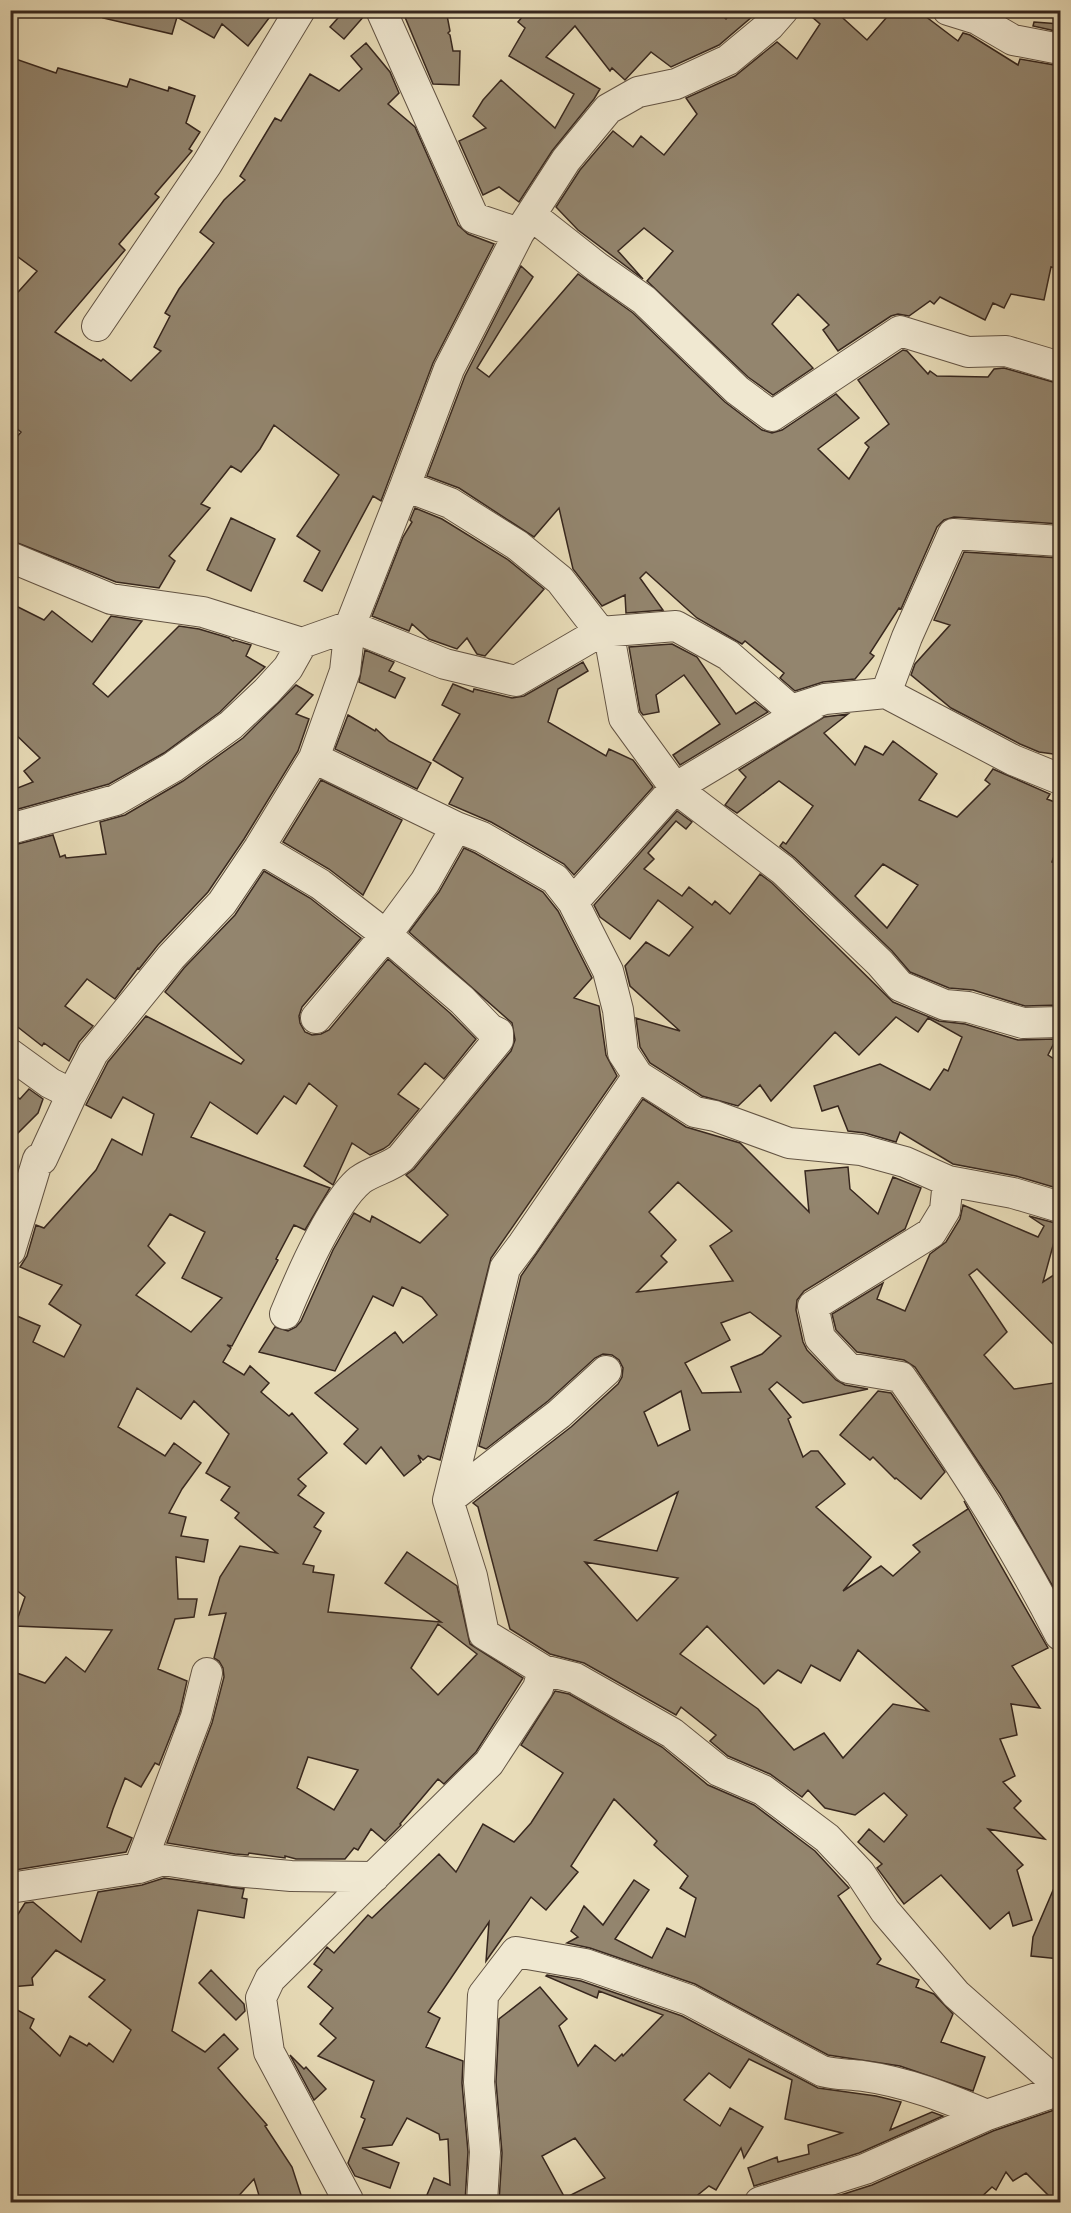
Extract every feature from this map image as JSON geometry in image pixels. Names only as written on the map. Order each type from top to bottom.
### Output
[{"type":"street","points":[[97,326],[207,164],[300,10]]},
{"type":"street","points":[[381,10],[474,218],[525,224],[597,267],[644,300],[737,390],[772,416],[900,331],[968,352],[1006,351],[1060,367]]},
{"type":"street","points":[[10,1251],[38,1159],[42,1160],[93,1053],[171,957],[222,903],[314,758],[345,671],[350,626],[448,369],[525,224],[566,160],[608,109],[638,92],[676,84],[728,60],[769,26],[783,10]]},
{"type":"street","points":[[948,10],[977,19],[1013,40],[1060,50]]},
{"type":"street","points":[[405,486],[450,503],[517,545],[560,580],[611,646],[624,718],[675,788],[783,870],[880,963],[900,986],[945,1005],[968,1007],[1023,1023],[1060,1022]]},
{"type":"street","points":[[886,693],[907,638],[953,534],[1060,541]]},
{"type":"street","points":[[10,557],[111,598],[203,612],[302,643],[350,626],[445,664],[516,681],[600,632],[676,626],[728,654],[790,710],[825,699],[886,693],[1013,760],[1060,779]]},
{"type":"street","points":[[10,829],[116,800],[173,767],[231,725],[266,692],[288,668],[302,643]]},
{"type":"street","points":[[573,902],[675,788],[825,699]]},
{"type":"street","points":[[314,758],[482,837],[555,879],[573,902],[608,971],[618,1010],[623,1053],[638,1076],[695,1112],[715,1116],[789,1143],[861,1150],[905,1162],[948,1181],[1013,1192],[1060,1207]]},
{"type":"street","points":[[316,1018],[386,935],[425,882],[456,826]]},
{"type":"street","points":[[259,848],[320,884],[386,935],[462,1000],[490,1029],[498,1032],[498,1040],[401,1158],[393,1165],[362,1179],[344,1197],[296,1288],[285,1314]]},
{"type":"street","points":[[10,1054],[50,1083],[72,1094]]},
{"type":"street","points":[[638,1076],[505,1268],[448,1500],[472,1576],[484,1634],[543,1670],[575,1678],[672,1733],[719,1771],[763,1790],[827,1838],[860,1873],[885,1911],[956,1994],[1060,2088],[987,2115],[865,2169],[760,2202]]},
{"type":"street","points":[[948,1181],[945,1210],[931,1233],[813,1306],[820,1338],[848,1368],[901,1377],[1007,1537],[1060,1635]]},
{"type":"street","points":[[448,1500],[560,1414],[606,1371]]},
{"type":"street","points":[[345,2202],[269,2052],[261,1998],[270,1979],[489,1763],[538,1688],[543,1670]]},
{"type":"street","points":[[139,1868],[196,1717],[207,1673]]},
{"type":"street","points":[[10,1888],[139,1868],[163,1860],[233,1871],[291,1876],[374,1877]]},
{"type":"street","points":[[482,2202],[485,2152],[479,2082],[483,1995],[516,1952],[585,1964],[689,2000],[822,2071],[838,2075],[862,2076],[926,2090],[987,2115]]},
{"type":"building","points":[[104,10],[275,10],[248,46],[222,24],[214,38],[177,17],[172,34],[103,18]]},
{"type":"building","points":[[345,10],[364,10],[365,15],[344,39],[330,27]]},
{"type":"building","points":[[402,10],[446,10],[450,31],[448,33],[453,51],[460,51],[459,85],[433,84]]},
{"type":"building","points":[[528,10],[716,10],[726,19],[734,10],[760,10],[719,45],[671,67],[651,52],[625,80],[612,68],[610,71],[575,26],[546,57],[600,89],[552,151],[519,202],[499,187],[483,195],[459,141],[486,128],[473,116],[483,100],[501,80],[555,128],[574,94],[509,56],[525,28],[518,22]]},
{"type":"building","points":[[804,10],[834,10],[867,40],[893,10],[917,10],[958,41],[963,33],[970,35],[1018,65],[1020,59],[1060,66],[1060,269],[1051,267],[1044,300],[1011,294],[1004,308],[993,303],[985,320],[940,297],[934,304],[930,301],[909,316],[898,314],[891,316],[838,351],[823,330],[829,325],[798,294],[772,324],[813,368],[773,395],[748,377],[647,281],[673,251],[644,228],[618,251],[643,279],[578,230],[556,207],[580,170],[613,131],[633,147],[641,136],[664,155],[697,114],[686,98],[735,76],[777,42],[797,59],[820,24]]},
{"type":"building","points":[[1034,22],[1060,24],[1060,32],[1033,26]]},
{"type":"building","points":[[366,43],[390,72],[399,93],[388,104],[415,127],[458,225],[468,234],[494,244],[433,363],[381,501],[373,496],[322,591],[304,581],[320,551],[297,536],[339,475],[274,425],[260,449],[241,472],[231,466],[201,504],[210,508],[169,556],[175,561],[159,588],[116,582],[10,540],[10,445],[21,432],[10,423],[10,301],[37,271],[10,251],[10,57],[56,73],[58,68],[127,87],[130,79],[168,91],[169,87],[195,96],[186,123],[200,132],[189,149],[192,151],[155,194],[159,197],[119,244],[125,250],[55,332],[101,361],[103,359],[131,381],[161,351],[154,347],[170,316],[165,313],[179,289],[214,243],[200,232],[224,200],[245,180],[240,176],[275,118],[281,121],[310,74],[339,91],[362,69],[351,56]]},
{"type":"building","points":[[521,266],[533,277],[477,368],[489,377],[578,274],[633,313],[725,402],[762,430],[772,433],[782,430],[836,394],[859,418],[818,449],[849,479],[869,447],[865,443],[889,424],[858,380],[903,350],[907,351],[928,374],[930,371],[937,376],[988,377],[994,369],[1004,368],[1060,384],[1060,524],[954,517],[944,520],[937,527],[901,609],[899,608],[870,653],[874,656],[855,679],[823,682],[795,691],[780,678],[784,673],[745,641],[742,644],[697,618],[646,572],[640,578],[663,610],[626,613],[625,595],[602,606],[573,569],[559,508],[534,537],[459,488],[427,476],[465,376]]},
{"type":"building","points":[[415,508],[442,519],[507,559],[544,589],[485,656],[477,654],[467,638],[457,649],[429,639],[412,624],[409,631],[372,616],[403,537],[412,522],[410,520]]},
{"type":"building","points":[[231,518],[275,539],[251,591],[207,570]]},
{"type":"building","points":[[964,552],[1060,558],[1060,755],[1039,752],[1020,744],[951,708],[911,675],[915,664],[950,625],[934,620]]},
{"type":"building","points":[[10,603],[44,620],[52,611],[92,642],[111,616],[142,621],[93,684],[108,697],[179,626],[199,629],[251,645],[246,656],[265,667],[220,712],[164,753],[109,784],[11,811],[10,791],[33,782],[24,771],[40,758],[10,729]]},
{"type":"building","points":[[672,644],[697,657],[736,714],[755,702],[768,712],[680,765],[673,755],[720,724],[684,675],[656,695],[659,712],[643,715],[640,711],[629,647]]},
{"type":"building","points":[[365,650],[394,662],[389,671],[405,678],[395,698],[359,682]]},
{"type":"building","points":[[583,662],[588,671],[558,689],[548,722],[606,756],[609,749],[633,760],[653,787],[574,875],[564,864],[491,822],[449,804],[463,778],[433,760],[460,714],[442,705],[453,684],[473,692],[474,689],[512,698],[524,696]]},
{"type":"building","points":[[296,685],[313,695],[296,714],[309,719],[298,751],[244,839],[208,892],[138,968],[115,999],[87,979],[65,1006],[93,1026],[79,1042],[69,1061],[44,1043],[42,1046],[10,1021],[10,846],[53,835],[60,857],[106,854],[100,822],[125,815],[183,781],[243,738]]},
{"type":"building","points":[[848,714],[824,733],[855,765],[865,746],[883,755],[893,741],[937,774],[919,800],[957,817],[990,784],[985,780],[993,769],[1050,794],[1047,799],[1060,804],[1060,838],[1052,862],[1060,864],[1060,1005],[1025,1006],[973,990],[949,988],[910,972],[892,951],[780,846],[783,842],[786,844],[813,806],[779,781],[737,813],[725,805],[746,777],[739,770],[824,717]],"holes":[[[883,864],[918,885],[887,928],[855,896]]]},
{"type":"building","points":[[348,715],[375,731],[376,729],[389,741],[431,763],[417,789],[335,749]]},
{"type":"building","points":[[321,780],[402,820],[363,895],[329,869],[283,842]]},
{"type":"building","points":[[677,811],[692,822],[686,829],[676,821],[648,853],[654,859],[644,869],[682,896],[689,887],[712,905],[715,901],[730,914],[760,874],[772,883],[893,1002],[939,1021],[965,1024],[1018,1040],[1056,1039],[1048,1055],[1060,1063],[1060,1189],[1016,1176],[953,1164],[900,1132],[896,1142],[865,1133],[848,1131],[838,1106],[822,1111],[814,1086],[880,1064],[930,1090],[944,1069],[948,1071],[962,1037],[928,1018],[918,1032],[896,1017],[859,1055],[835,1032],[771,1101],[760,1085],[738,1106],[702,1096],[650,1063],[640,1047],[636,1018],[680,1031],[630,986],[625,966],[646,942],[669,956],[693,927],[658,900],[630,939],[600,917],[594,905]]},
{"type":"building","points":[[464,848],[543,892],[558,911],[592,978],[574,998],[599,1006],[606,1055],[617,1076],[491,1258],[440,1460],[428,1456],[423,1460],[418,1455],[421,1462],[404,1476],[381,1447],[366,1464],[344,1444],[358,1429],[315,1393],[395,1332],[403,1343],[437,1315],[422,1297],[402,1287],[393,1306],[373,1296],[335,1371],[259,1352],[275,1327],[288,1331],[301,1321],[333,1250],[354,1213],[370,1222],[372,1216],[420,1243],[448,1215],[406,1175],[414,1169],[511,1051],[515,1040],[512,1023],[409,932],[439,892]]},
{"type":"building","points":[[264,871],[310,898],[361,938],[302,1007],[299,1016],[305,1032],[312,1035],[329,1030],[388,959],[476,1039],[444,1079],[425,1063],[398,1094],[419,1109],[383,1149],[370,1155],[352,1143],[333,1185],[304,1166],[337,1106],[309,1083],[296,1104],[284,1096],[257,1134],[210,1102],[191,1137],[330,1188],[305,1230],[294,1225],[232,1346],[227,1345],[231,1348],[223,1362],[244,1375],[250,1366],[269,1383],[261,1392],[289,1416],[292,1413],[327,1453],[298,1479],[306,1486],[298,1495],[324,1513],[314,1527],[321,1531],[303,1564],[314,1566],[313,1572],[334,1575],[328,1612],[441,1622],[385,1583],[407,1552],[457,1586],[470,1644],[523,1678],[476,1752],[444,1784],[438,1779],[385,1841],[371,1829],[358,1850],[354,1848],[345,1859],[296,1859],[249,1853],[248,1855],[235,1854],[167,1843],[212,1723],[224,1677],[223,1668],[214,1658],[226,1613],[209,1615],[220,1577],[240,1546],[277,1553],[235,1518],[239,1513],[221,1500],[230,1487],[206,1473],[229,1434],[194,1401],[181,1419],[137,1388],[118,1427],[165,1456],[174,1443],[201,1463],[182,1489],[169,1513],[186,1517],[181,1536],[208,1540],[204,1562],[176,1557],[178,1599],[197,1599],[194,1617],[175,1619],[158,1669],[187,1681],[180,1712],[159,1765],[155,1763],[141,1787],[125,1778],[113,1809],[107,1827],[132,1838],[126,1852],[15,1870],[12,1824],[10,1824],[16,1785],[10,1785],[10,1683],[14,1672],[45,1683],[66,1657],[85,1672],[112,1630],[15,1626],[25,1597],[10,1585],[10,1313],[40,1326],[33,1342],[64,1357],[81,1325],[49,1304],[62,1285],[20,1267],[27,1256],[36,1225],[44,1228],[96,1170],[112,1139],[142,1155],[154,1114],[123,1097],[111,1118],[86,1105],[108,1062],[146,1016],[241,1064],[244,1060],[165,992],[184,968],[235,915]],"holes":[[[170,1214],[205,1232],[182,1278],[222,1298],[191,1332],[136,1295],[165,1263],[148,1246]],[[438,1624],[477,1654],[438,1695],[411,1668]],[[308,1757],[358,1770],[334,1810],[297,1788]]]},
{"type":"building","points":[[29,1089],[43,1099],[38,1113],[10,1141],[10,1091],[20,1099]]},
{"type":"building","points":[[643,1099],[686,1127],[740,1143],[809,1212],[805,1171],[848,1167],[850,1189],[878,1214],[893,1177],[921,1188],[905,1229],[804,1291],[797,1300],[796,1310],[807,1350],[836,1380],[845,1385],[868,1389],[803,1403],[777,1382],[769,1389],[791,1417],[788,1419],[803,1457],[811,1451],[818,1451],[845,1484],[816,1507],[871,1557],[843,1591],[881,1566],[893,1576],[920,1552],[913,1545],[968,1509],[964,1501],[1048,1648],[1012,1666],[1040,1708],[1011,1704],[1017,1735],[1000,1739],[1015,1776],[1003,1782],[1021,1801],[1014,1808],[1045,1839],[988,1829],[1023,1865],[1017,1870],[1032,1920],[1013,1926],[1009,1912],[990,1929],[941,1875],[904,1904],[877,1868],[882,1864],[858,1842],[869,1829],[884,1842],[907,1815],[884,1793],[855,1815],[825,1808],[808,1790],[802,1797],[770,1774],[728,1756],[710,1741],[716,1735],[681,1707],[676,1715],[584,1663],[550,1654],[510,1629],[478,1507],[473,1503],[571,1427],[618,1384],[623,1368],[619,1360],[612,1355],[603,1354],[595,1358],[548,1401],[486,1449],[479,1446],[521,1276]],"holes":[[[678,1182],[732,1231],[710,1246],[733,1281],[637,1292],[667,1262],[661,1256],[676,1240],[649,1212]],[[750,1312],[781,1336],[762,1354],[731,1367],[741,1392],[702,1393],[685,1363],[730,1340],[721,1323]],[[681,1391],[690,1430],[658,1446],[644,1412]],[[678,1492],[657,1551],[595,1540]],[[585,1562],[678,1578],[637,1621]],[[707,1626],[764,1684],[778,1670],[801,1683],[811,1665],[840,1681],[858,1650],[928,1711],[893,1704],[843,1758],[824,1733],[794,1750],[758,1709],[680,1654]]]},
{"type":"building","points":[[963,1205],[1038,1237],[1044,1226],[1029,1216],[1059,1224],[1043,1282],[1060,1271],[1060,1351],[977,1269],[969,1275],[1007,1332],[984,1355],[1014,1389],[1060,1382],[1060,1599],[1000,1494],[915,1367],[904,1360],[857,1352],[836,1330],[832,1314],[883,1283],[877,1299],[905,1311],[930,1254],[946,1242],[960,1219]]},
{"type":"building","points":[[878,1391],[891,1393],[945,1472],[921,1499],[895,1479],[873,1457],[870,1460],[840,1435]]},
{"type":"building","points":[[555,1691],[569,1694],[662,1747],[708,1785],[754,1805],[815,1851],[849,1888],[838,1896],[881,1959],[877,1964],[919,1980],[916,1987],[934,1994],[953,2014],[941,2042],[985,2057],[973,2091],[900,2066],[828,2055],[695,1984],[590,1948],[567,1943],[578,1937],[571,1931],[584,1906],[603,1925],[634,1880],[649,1890],[615,1939],[652,1958],[667,1928],[685,1937],[696,1898],[680,1888],[688,1876],[654,1845],[657,1841],[614,1799],[571,1866],[578,1872],[546,1910],[531,1897],[486,1961],[489,1922],[428,2012],[440,2018],[426,2047],[463,2061],[462,2083],[468,2152],[465,2202],[424,2202],[434,2178],[450,2185],[448,2139],[440,2140],[439,2134],[407,2118],[392,2145],[362,2148],[399,2163],[390,2188],[355,2176],[348,2163],[365,2119],[361,2117],[374,2081],[318,2056],[336,2038],[320,2024],[333,2008],[308,1987],[322,1970],[314,1964],[327,1947],[334,1953],[368,1915],[372,1918],[439,1854],[456,1872],[483,1824],[514,1842],[531,1823],[563,1773],[521,1745]]},
{"type":"building","points":[[1060,1874],[1060,1959],[1031,1956],[1033,1937]]},
{"type":"building","points":[[164,1878],[244,1889],[242,1898],[247,1899],[244,1918],[198,1910],[172,2031],[205,2052],[224,2034],[238,2049],[218,2068],[267,2125],[265,2126],[292,2167],[302,2198],[283,2202],[281,2196],[261,2202],[254,2179],[233,2202],[10,2202],[10,2006],[34,2019],[30,2028],[60,2056],[70,2036],[87,2046],[89,2043],[113,2062],[131,2030],[89,1997],[105,1980],[56,1950],[32,1978],[33,1985],[10,1987],[10,1927],[25,1903],[33,1902],[81,1942],[98,1892],[142,1885]]},
{"type":"building","points":[[211,1970],[244,2004],[245,2011],[236,2020],[199,1983]]},
{"type":"building","points":[[546,1976],[581,1981],[682,2016],[818,2088],[901,2102],[890,2130],[932,2112],[943,2116],[859,2153],[754,2186],[748,2168],[777,2157],[778,2162],[809,2154],[808,2145],[842,2133],[785,2119],[792,2080],[749,2059],[730,2088],[709,2073],[684,2100],[720,2126],[730,2108],[763,2127],[744,2158],[741,2148],[716,2190],[709,2186],[689,2202],[499,2202],[502,2153],[496,2082],[499,2019],[540,1987],[567,2019],[559,2026],[578,2066],[595,2045],[615,2061],[622,2054],[623,2056],[663,2015],[599,1991],[597,1998]],"holes":[[[575,2138],[605,2178],[565,2198],[542,2156]]]},
{"type":"building","points":[[290,2055],[304,2069],[306,2067],[326,2089],[314,2100]]},
{"type":"building","points":[[1060,2108],[1060,2202],[1055,2202],[1026,2173],[1013,2181],[1006,2172],[996,2190],[992,2187],[976,2202],[826,2202],[825,2200],[872,2185],[993,2131]]}]
